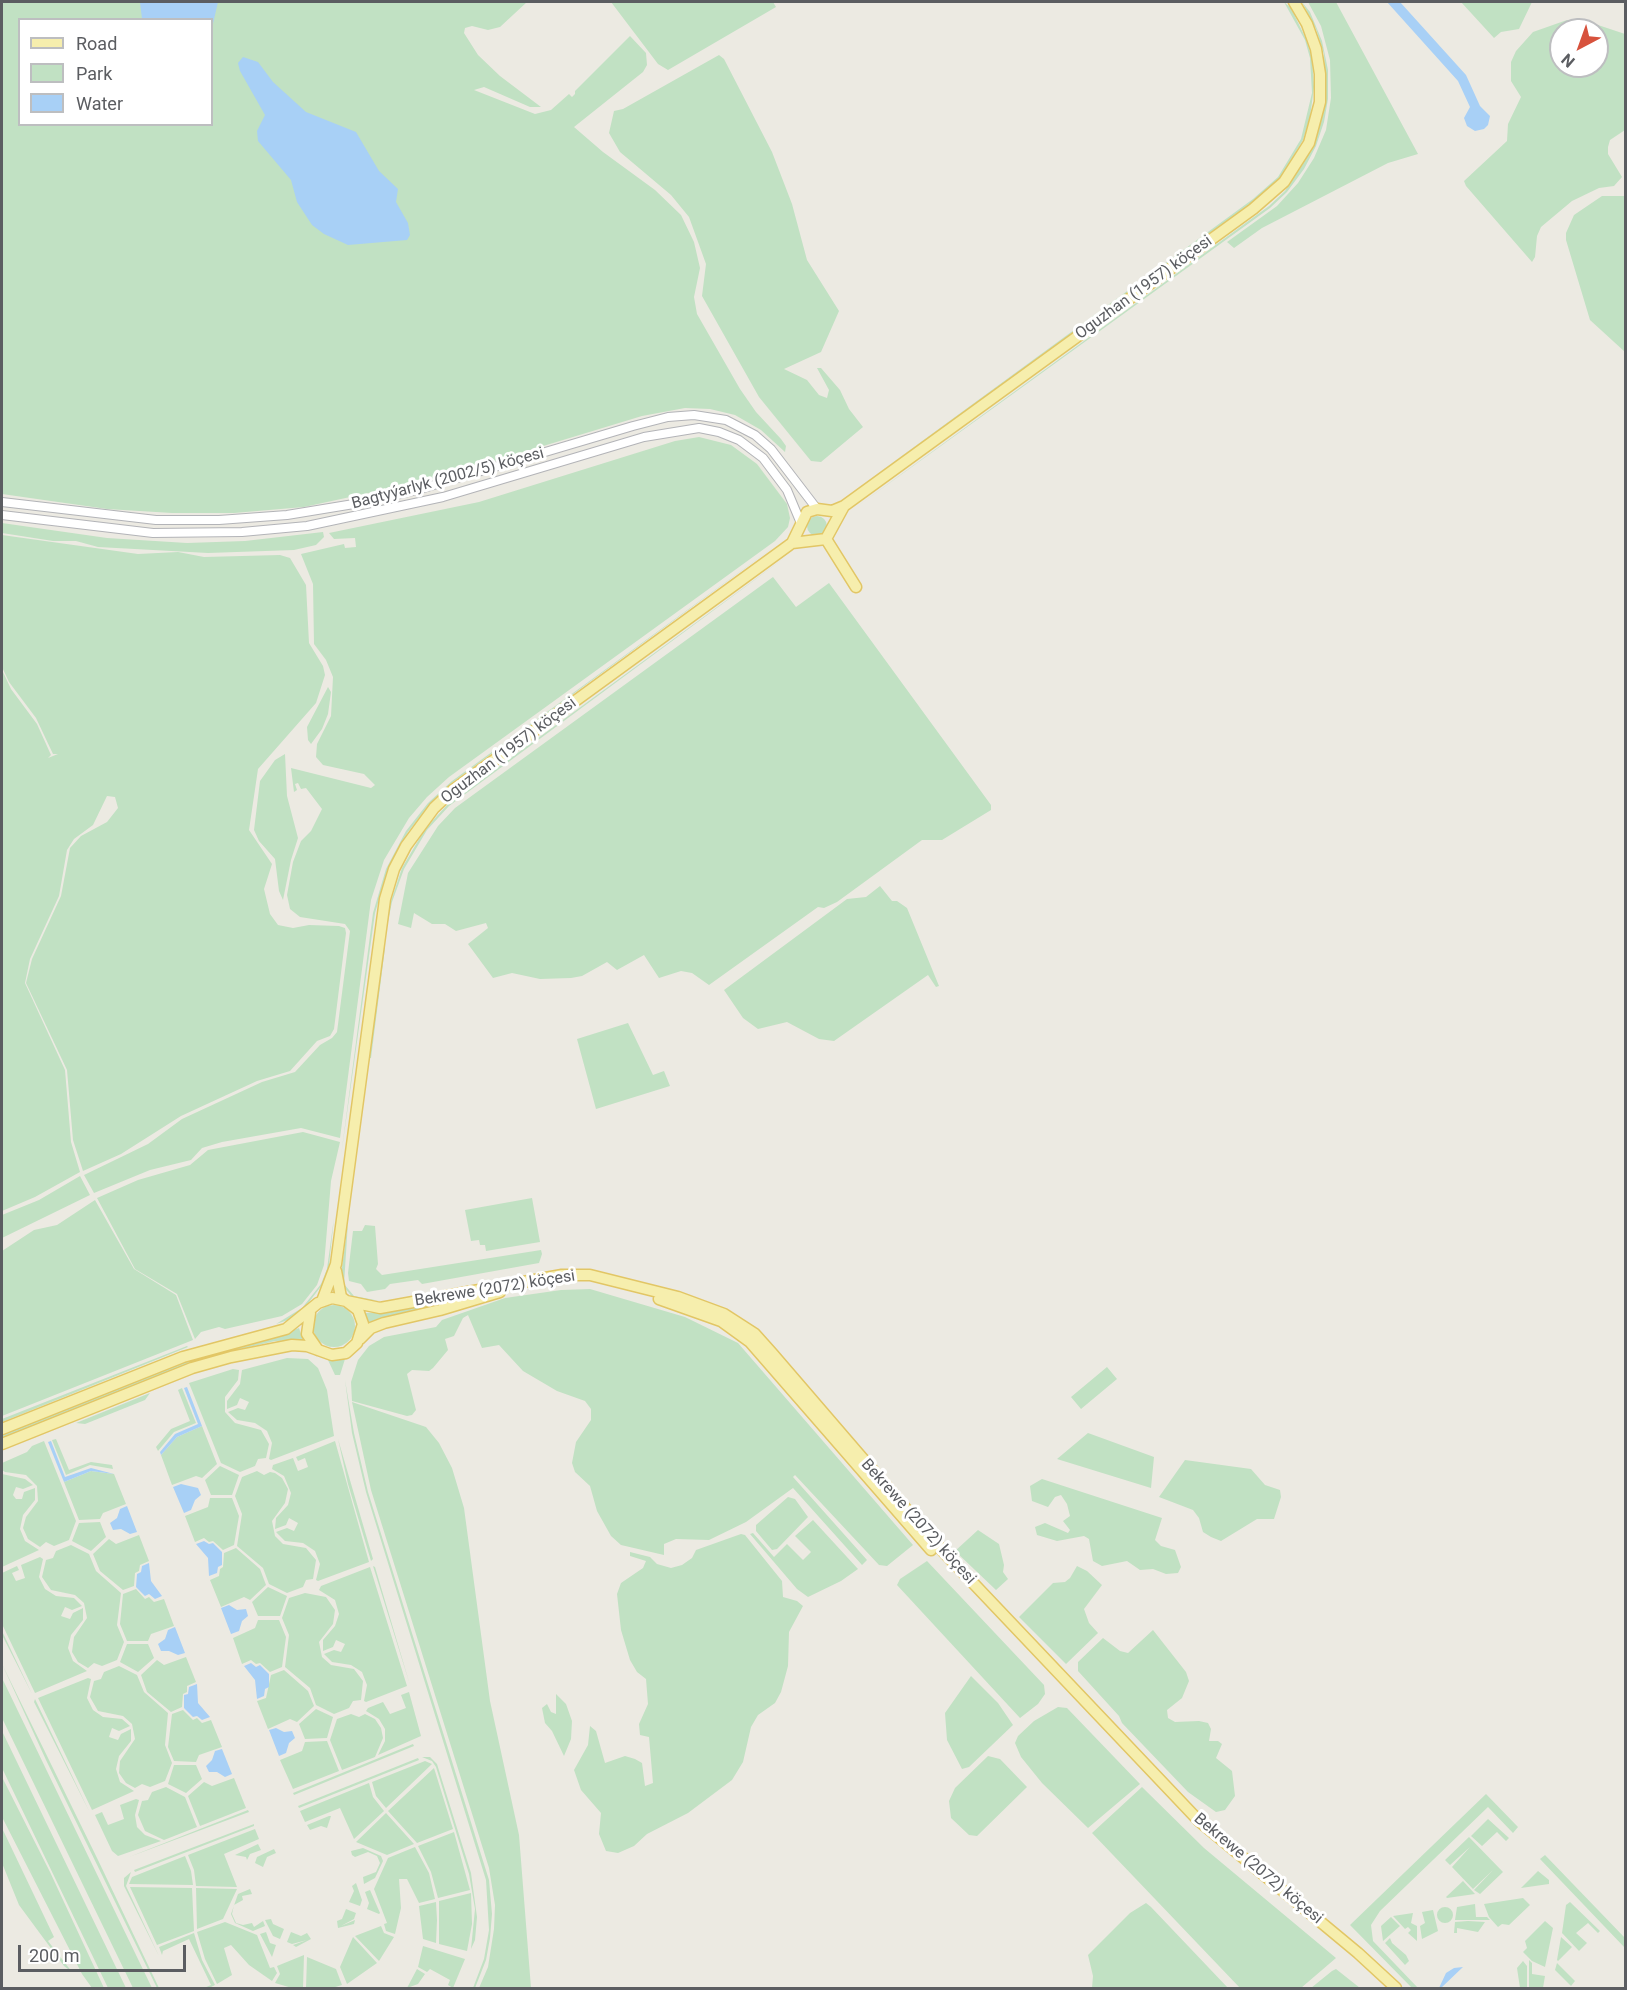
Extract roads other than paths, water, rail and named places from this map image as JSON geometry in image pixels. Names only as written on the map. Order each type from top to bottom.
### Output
[{"type":"main road","name":"Oguzhan (1957) köçesi","points":[[825,539],[831,533],[833,522],[844,506],[1253,209],[1284,182],[1309,143],[1320,102],[1320,74],[1316,49],[1307,24],[1294,2]]},
{"type":"main road","name":"Oguzhan (1957) köçesi","points":[[351,1304],[341,1297],[338,1290],[336,1264],[385,899],[394,869],[414,833],[434,808],[459,786],[792,543],[807,512],[844,506]]},
{"type":"main road","points":[[821,510],[833,522]]},
{"type":"main road","points":[[800,524],[803,535],[812,541]]},
{"type":"main road","points":[[792,543],[825,539],[856,587]]},
{"type":"main road","name":"Oguzhan (1957) köçesi","points":[[322,1301],[336,1264]]},
{"type":"main road","name":"Bekrewe (2072) köçesi","points":[[322,1301],[337,1298],[351,1304],[380,1308],[562,1275],[590,1275],[678,1297],[724,1314],[739,1323],[772,1353],[938,1546],[1192,1814],[1376,1968],[1396,1989]]},
{"type":"main road","name":"Bekrewe (2072) köçesi","points":[[2,1444],[210,1362],[282,1345],[299,1345],[332,1355],[341,1354],[354,1347],[371,1328],[497,1292],[562,1281],[590,1281],[670,1302],[721,1321],[736,1330],[762,1353],[932,1551],[1180,1812],[1210,1840],[1360,1962],[1388,1989]]},
{"type":"main road","points":[[2,1430],[194,1353],[286,1329],[322,1301]]},
{"type":"main road","points":[[351,1304],[362,1320],[360,1339]]},
{"type":"main road","points":[[311,1310],[306,1329],[311,1343],[318,1350]]},
{"type":"street","name":"Bagtyýarlyk (2002/5) köçesi","points":[[2,502],[146,519],[219,520],[287,515],[372,501],[417,490],[643,423],[694,415],[726,420],[755,435],[771,449],[821,510]]},
{"type":"street","name":"Bagtyýarlyk (2002/5) köçesi","points":[[2,515],[153,533],[208,534],[288,528],[350,519],[443,497],[644,437],[699,428],[728,435],[758,453],[787,490],[800,524]]},
{"type":"water","points":[[140,2],[218,2],[213,24],[213,18],[142,18]]},
{"type":"water","points":[[1387,2],[1400,2],[1466,75],[1480,106],[1490,116],[1488,125],[1484,129],[1475,131],[1467,126],[1464,118],[1470,107],[1458,81]]},
{"type":"water","points":[[243,57],[258,62],[273,82],[306,112],[356,132],[379,171],[398,189],[396,202],[408,223],[410,235],[407,240],[348,245],[324,234],[312,225],[297,202],[291,180],[258,141],[257,131],[265,115],[240,71],[238,63]]},
{"type":"water","points":[[187,1387],[202,1426],[177,1437],[161,1455],[160,1452],[175,1434],[198,1424],[184,1388]]},
{"type":"water","points":[[51,1441],[65,1477],[91,1468],[114,1474],[91,1471],[64,1482],[48,1442]]},
{"type":"water","points":[[181,1484],[198,1488],[201,1495],[195,1500],[191,1510],[184,1513],[173,1487]]},
{"type":"water","points":[[127,1506],[137,1532],[130,1534],[121,1529],[113,1530],[110,1523],[117,1518],[120,1509]]},
{"type":"water","points":[[204,1541],[209,1544],[213,1543],[222,1552],[222,1565],[218,1567],[217,1573],[209,1576],[208,1558],[196,1544]]},
{"type":"water","points":[[149,1563],[151,1581],[162,1596],[155,1599],[149,1594],[145,1596],[136,1587],[137,1574],[141,1572],[142,1566]]},
{"type":"water","points":[[229,1605],[237,1610],[246,1609],[248,1616],[242,1621],[239,1631],[231,1634],[221,1608]]},
{"type":"water","points":[[175,1627],[185,1653],[178,1655],[169,1651],[161,1651],[158,1644],[165,1639],[168,1630]]},
{"type":"water","points":[[251,1663],[256,1667],[260,1665],[269,1674],[269,1687],[265,1689],[264,1696],[257,1699],[255,1680],[244,1666]]},
{"type":"water","points":[[197,1684],[198,1703],[210,1717],[202,1720],[197,1716],[193,1717],[184,1708],[184,1695],[188,1694],[189,1687]]},
{"type":"water","points":[[276,1728],[284,1732],[292,1731],[295,1738],[289,1743],[286,1753],[279,1756],[269,1730]]},
{"type":"water","points":[[222,1749],[232,1774],[225,1777],[217,1772],[209,1772],[206,1766],[212,1760],[215,1751]]},
{"type":"water","points":[[1463,1967],[1439,1988],[1446,1973],[1454,1968]]}]
